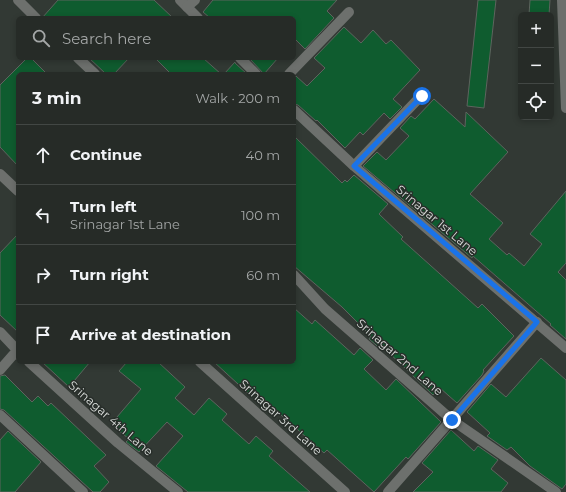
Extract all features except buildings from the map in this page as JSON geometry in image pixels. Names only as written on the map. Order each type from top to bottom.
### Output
[{"type":"street","points":[[18,0],[34,16]]},
{"type":"street","points":[[180,0],[191,4],[197,16]]},
{"type":"street","points":[[562,0],[566,108]]},
{"type":"street","points":[[291,72],[349,12]]},
{"type":"street","points":[[80,60],[93,72]]},
{"type":"street","points":[[242,60],[254,72]]},
{"type":"street","points":[[354,166],[422,96]]},
{"type":"street","name":"Srinagar 1st Lane","points":[[296,112],[354,166],[566,348]]},
{"type":"street","points":[[0,174],[16,189]]},
{"type":"street","name":"Srinagar 2nd Lane","points":[[296,277],[325,309],[452,420],[556,492]]},
{"type":"street","points":[[388,492],[537,322]]},
{"type":"street","points":[[0,332],[16,351]]},
{"type":"street","points":[[0,370],[13,355],[16,354]]},
{"type":"street","name":"Srinagar 4th Lane","points":[[31,364],[118,443],[178,492]]},
{"type":"street","name":"Srinagar 3rd Lane","points":[[202,364],[345,492]]},
{"type":"street","points":[[0,415],[83,492]]},
{"type":"route","points":[[422,96],[354,166],[537,322],[452,420]]}]
